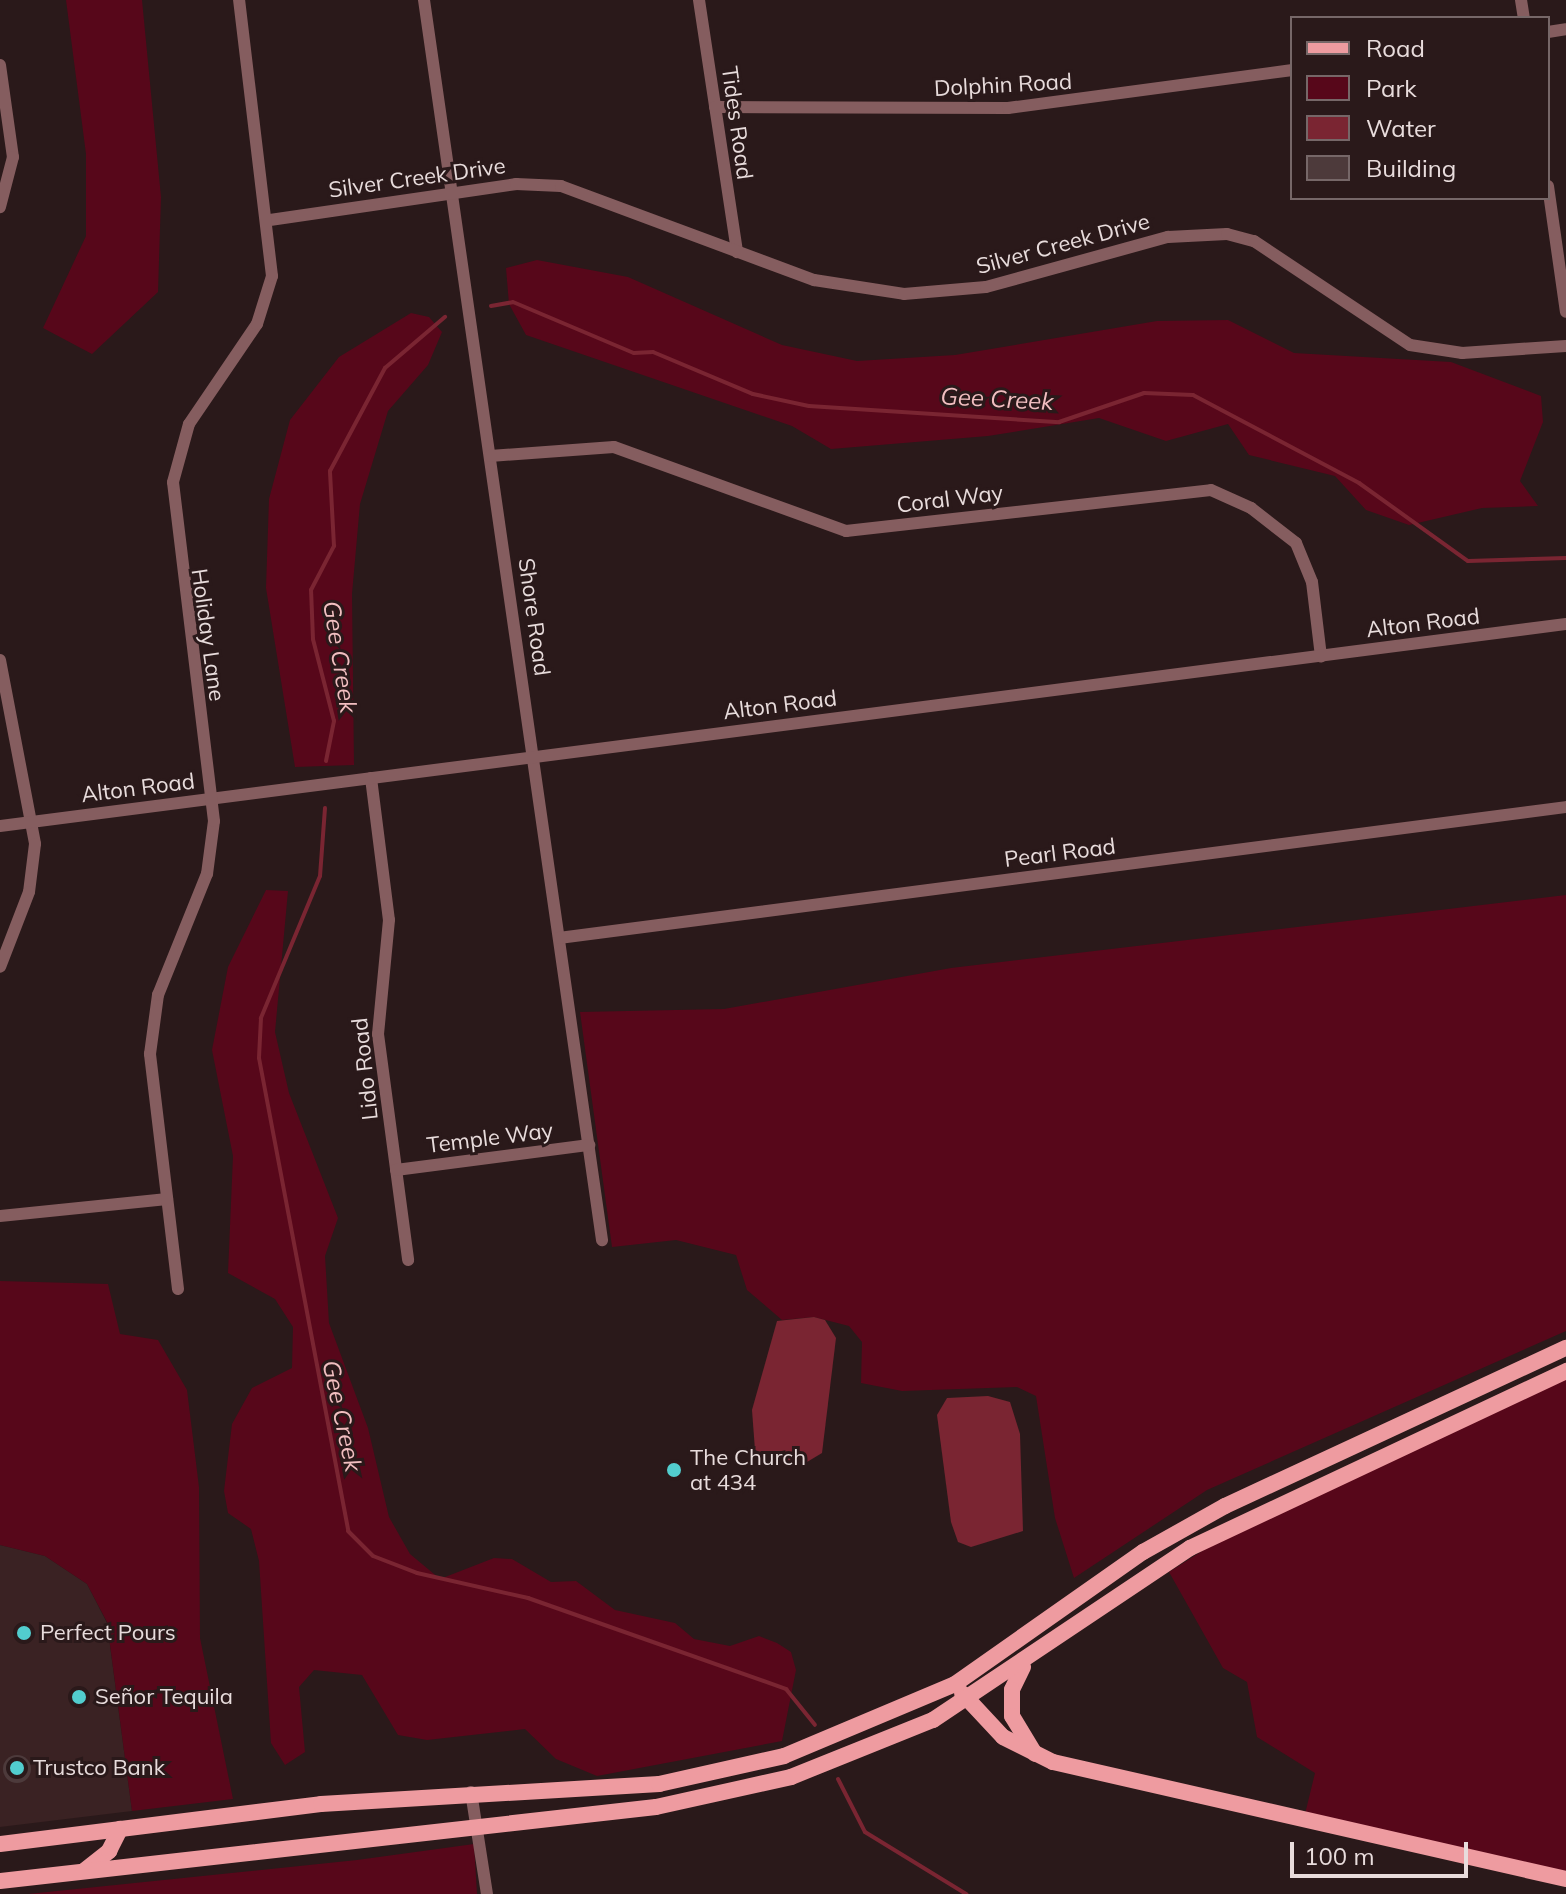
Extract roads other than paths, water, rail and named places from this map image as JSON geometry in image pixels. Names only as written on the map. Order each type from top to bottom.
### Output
[{"type":"main road","points":[[0,1844],[471,1792],[627,1787],[717,1774],[839,1736],[955,1684],[1170,1536],[1356,1444],[1566,1348]]},
{"type":"main road","points":[[0,1881],[477,1823],[656,1807],[758,1787],[875,1747],[968,1700],[1024,1665],[1190,1548],[1566,1371]]},
{"type":"main road","points":[[1333,1479],[1356,1444]]},
{"type":"main road","points":[[1024,1665],[1012,1690],[1012,1716],[1036,1756]]},
{"type":"main road","points":[[955,1684],[1003,1737],[1036,1756],[1566,1879]]},
{"type":"main road","points":[[83,1871],[109,1851],[120,1829]]},
{"type":"street","name":"Holiday Lane","points":[[178,1289],[152,1024],[207,874],[211,799],[173,482],[189,424],[265,304],[270,220],[239,0]]},
{"type":"street","name":"Shore Road","points":[[424,0],[602,1240]]},
{"type":"street","name":"Tides Road","points":[[699,0],[737,252]]},
{"type":"street","points":[[0,65],[13,157],[0,207]]},
{"type":"street","name":"Dolphin Road","points":[[715,107],[1008,108],[1290,70]]},
{"type":"street","name":"Silver Creek Drive","points":[[270,220],[452,193],[561,186],[737,252],[854,290],[949,292],[1033,277],[1168,237],[1227,234],[1254,241],[1410,345],[1462,353],[1566,346]]},
{"type":"street","points":[[1550,200],[1566,312]]},
{"type":"street","name":"Coral Way","points":[[490,456],[614,447],[846,531],[1211,490],[1251,508],[1296,543],[1312,582],[1321,656]]},
{"type":"street","name":"Alton Road","points":[[0,826],[1566,624]]},
{"type":"street","points":[[0,660],[34,822],[29,892],[0,967]]},
{"type":"street","name":"Lido Road","points":[[371,778],[389,920],[378,1034],[408,1260]]},
{"type":"street","name":"Pearl Road","points":[[559,938],[1566,807]]},
{"type":"street","name":"Temple Way","points":[[396,1170],[589,1145]]},
{"type":"street","points":[[0,1216],[167,1199]]},
{"type":"street","points":[[471,1792],[487,1894]]},
{"type":"water","points":[[814,1317],[825,1320],[836,1338],[822,1453],[807,1462],[783,1460],[755,1450],[752,1410],[777,1321]]},
{"type":"water","points":[[988,1396],[1010,1402],[1020,1434],[1023,1531],[971,1547],[958,1542],[951,1522],[937,1415],[947,1398]]},
{"type":"waterway","name":"Gee Creek","points":[[491,306],[513,302],[634,353],[653,352],[753,394],[809,406],[1059,422],[1144,393],[1193,395],[1359,483],[1468,561],[1566,558]]},
{"type":"waterway","name":"Gee Creek","points":[[326,761],[334,721],[313,639],[311,590],[334,546],[330,471],[385,368],[445,317]]},
{"type":"waterway","name":"Gee Creek","points":[[325,808],[320,876],[261,1018],[259,1058],[348,1531],[373,1556],[417,1573],[528,1598],[786,1689],[815,1725]]},
{"type":"waterway","name":"Gee Creek","points":[[838,1779],[865,1832],[966,1894]]},
{"type":"place","name":"The Church at 434","points":[[674,1470]]},
{"type":"place","name":"Perfect Pours","points":[[24,1633]]},
{"type":"place","name":"Señor Tequila","points":[[79,1697]]},
{"type":"place","name":"Trustco Bank","points":[[17,1768]]}]
